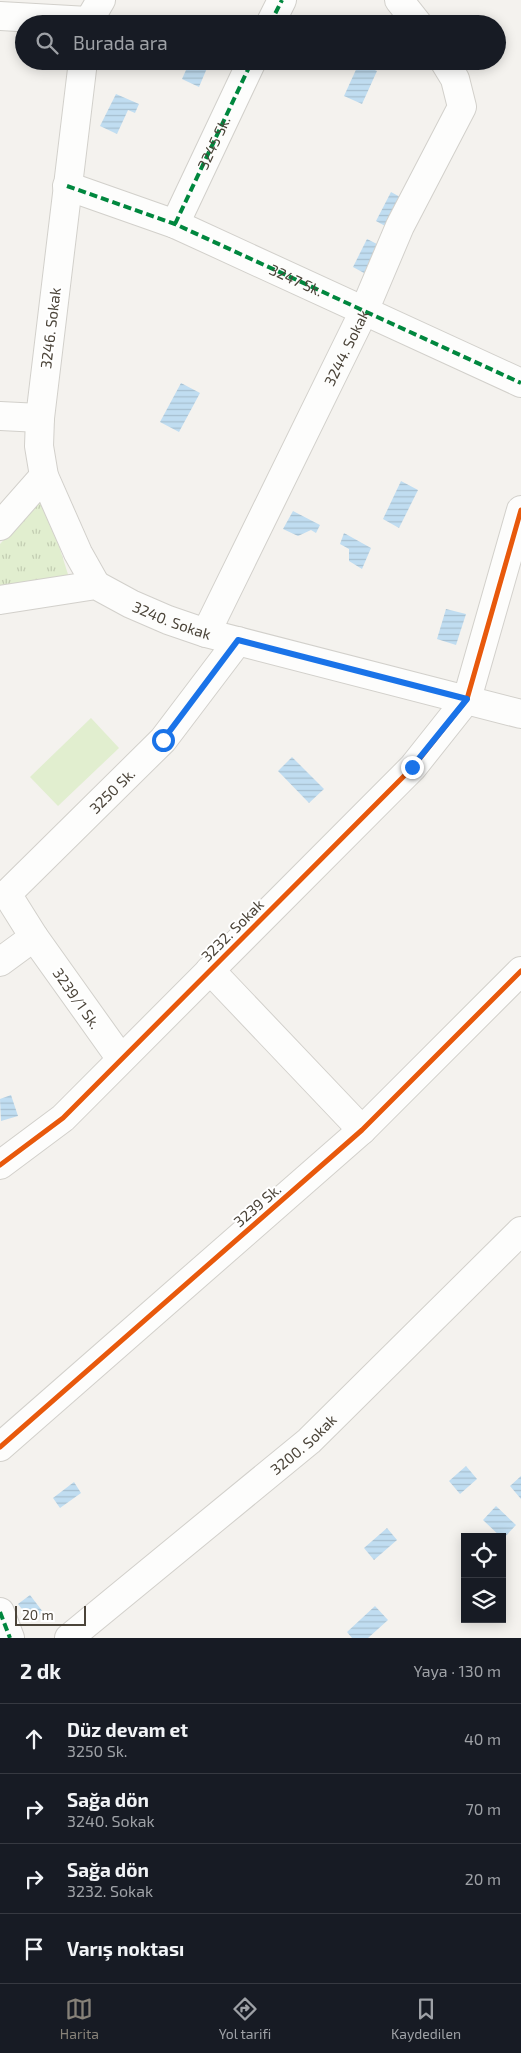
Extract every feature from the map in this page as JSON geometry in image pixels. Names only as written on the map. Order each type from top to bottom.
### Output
[{"type":"street","points":[[274,15],[282,0]]},
{"type":"street","points":[[399,0],[411,15]]},
{"type":"street","points":[[0,16],[15,16]]},
{"type":"street","name":"3246. Sokak","points":[[82,70],[40,418],[39,446],[44,476],[74,545],[96,585]]},
{"type":"street","name":"3245 Sk.","points":[[174,224],[248,70]]},
{"type":"street","name":"3244. Sokak","points":[[206,633],[364,311],[400,226],[462,107],[455,79],[450,70]]},
{"type":"street","name":"3247 Sk.","points":[[67,186],[174,224],[521,384]]},
{"type":"street","points":[[0,416],[40,418]]},
{"type":"street","points":[[0,526],[44,476]]},
{"type":"street","points":[[467,699],[521,510]]},
{"type":"street","points":[[0,600],[96,585]]},
{"type":"street","name":"3240. Sokak","points":[[96,585],[153,614],[206,633],[521,714]]},
{"type":"street","name":"3250 Sk.","points":[[34,937],[3,888],[163,740],[238,640]]},
{"type":"street","name":"3232. Sokak","points":[[0,1165],[63,1118],[412,767],[467,699]]},
{"type":"street","points":[[0,962],[34,937]]},
{"type":"street","name":"3239/1 Sk.","points":[[34,937],[121,1058]]},
{"type":"street","points":[[210,970],[362,1130]]},
{"type":"street","name":"3239 Sk.","points":[[0,1447],[362,1130],[521,971]]},
{"type":"street","name":"3200. Sokak","points":[[69,1638],[309,1440],[521,1231]]},
{"type":"street","points":[[0,1612],[10,1638]]},
{"type":"green space","points":[[41,489],[72,587],[0,587],[0,544],[14,529]]},
{"type":"green space","points":[[91,718],[119,748],[58,806],[30,777]]},
{"type":"water","points":[[186,70],[206,70],[199,87],[182,79]]},
{"type":"water","points":[[356,70],[377,71],[362,104],[344,96]]},
{"type":"water","points":[[116,94],[139,104],[135,113],[128,110],[117,134],[100,126]]},
{"type":"water","points":[[391,192],[402,198],[387,227],[376,221]]},
{"type":"water","points":[[367,239],[379,245],[364,273],[353,267]]},
{"type":"water","points":[[181,383],[200,393],[179,432],[160,422]]},
{"type":"water","points":[[401,481],[418,490],[399,528],[383,519]]},
{"type":"water","points":[[293,511],[320,525],[316,533],[311,530],[298,536],[283,529]]},
{"type":"water","points":[[344,533],[371,548],[362,569],[349,561],[349,549],[340,544]]},
{"type":"water","points":[[446,609],[466,614],[456,645],[437,639]]},
{"type":"water","points":[[292,757],[324,789],[309,803],[278,771]]},
{"type":"water","points":[[11,1095],[18,1116],[1,1121],[0,1099]]},
{"type":"water","points":[[466,1466],[477,1479],[460,1494],[449,1481]]},
{"type":"water","points":[[521,1476],[521,1499],[510,1486]]},
{"type":"water","points":[[74,1482],[81,1493],[60,1508],[53,1498]]},
{"type":"water","points":[[496,1506],[516,1525],[506,1536],[506,1533],[497,1533],[483,1520]]},
{"type":"water","points":[[387,1528],[397,1540],[374,1560],[364,1548]]},
{"type":"water","points":[[30,1595],[43,1612],[31,1621],[18,1604]]},
{"type":"water","points":[[375,1606],[388,1620],[368,1638],[352,1638],[347,1632]]},
{"type":"marked path","points":[[274,15],[282,0]]},
{"type":"marked path","points":[[175,224],[248,70]]},
{"type":"marked path","points":[[67,186],[175,224],[521,383]]},
{"type":"marked path","points":[[0,1612],[10,1638]]},
{"type":"cycle path","points":[[0,1165],[63,1118],[413,767],[467,699],[521,510]]},
{"type":"cycle path","points":[[0,1447],[362,1130],[521,971]]},
{"type":"route","points":[[163,740],[238,640],[467,699],[412,767]]}]
